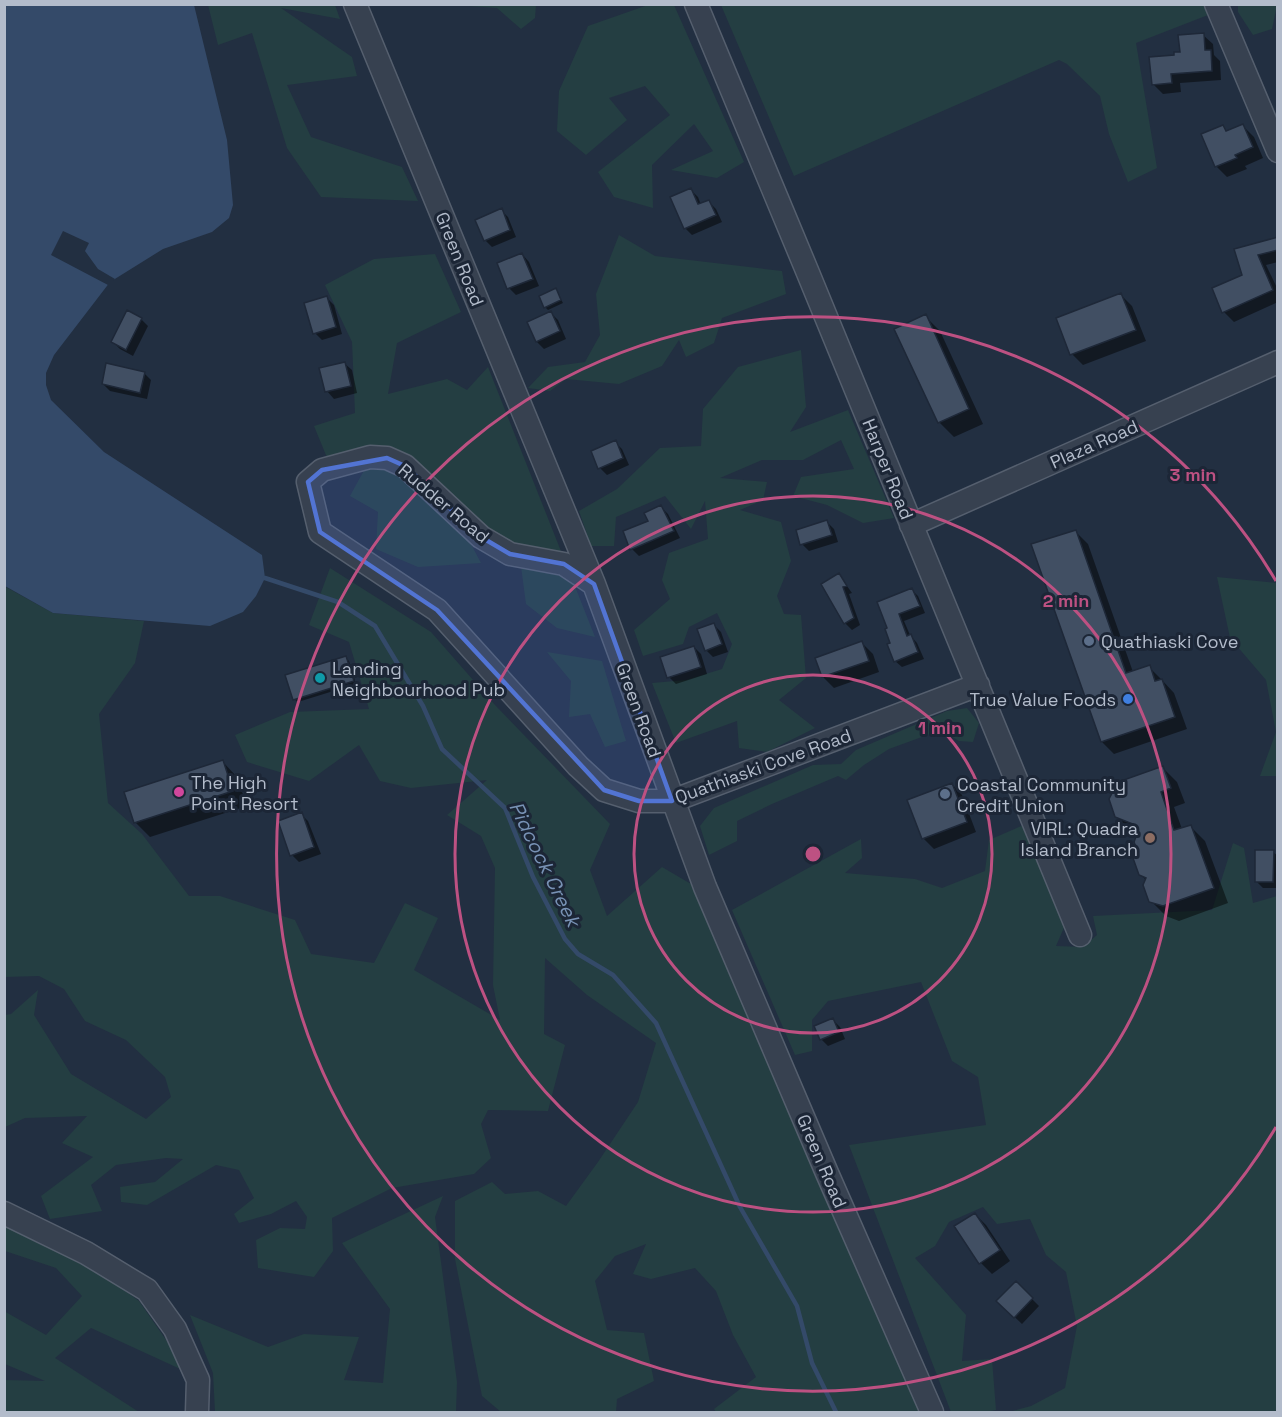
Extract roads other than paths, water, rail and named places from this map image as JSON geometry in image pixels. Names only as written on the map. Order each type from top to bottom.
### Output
[{"type":"street","name":"Green Road","points":[[355,4],[594,584],[705,887],[932,1413]]},
{"type":"street","name":"Harper Road","points":[[696,4],[1080,935]]},
{"type":"street","points":[[1216,4],[1278,151]]},
{"type":"street","name":"Plaza Road","points":[[911,525],[1278,362]]},
{"type":"street","name":"Rudder Road","points":[[320,532],[308,482],[314,475],[322,470],[370,457],[387,458],[405,466],[481,537],[510,554],[564,564],[594,584]]},
{"type":"street","name":"Quathiaski Cove Road","points":[[320,532],[437,610],[578,766],[604,790],[639,801],[672,801],[978,685]]},
{"type":"street","points":[[4,1213],[86,1253],[147,1290],[175,1329],[198,1380],[197,1413]]},
{"type":"water","points":[[5,5],[194,5],[227,140],[233,205],[229,218],[212,232],[163,249],[110,282],[54,355],[46,373],[46,385],[51,400],[104,452],[262,555],[265,578],[256,596],[243,612],[210,626],[53,613],[5,586]]},
{"type":"waterway","name":"Pidcock Creek","points":[[265,578],[338,602],[375,626],[423,706],[442,749],[505,808],[533,877],[565,939],[578,954],[613,975],[656,1023],[740,1207],[797,1306],[812,1363],[836,1412]]},
{"type":"place","name":"Quathiaski Cove","points":[[1089,641]]},
{"type":"place","name":"Landing Neighbourhood Pub","points":[[320,678]]},
{"type":"place","name":"True Value Foods","points":[[1128,699]]},
{"type":"place","name":"The High Point Resort","points":[[179,792]]},
{"type":"place","name":"Coastal Community Credit Union","points":[[945,794]]},
{"type":"place","name":"VIRL: Quadra Island Branch","points":[[1150,838]]}]
